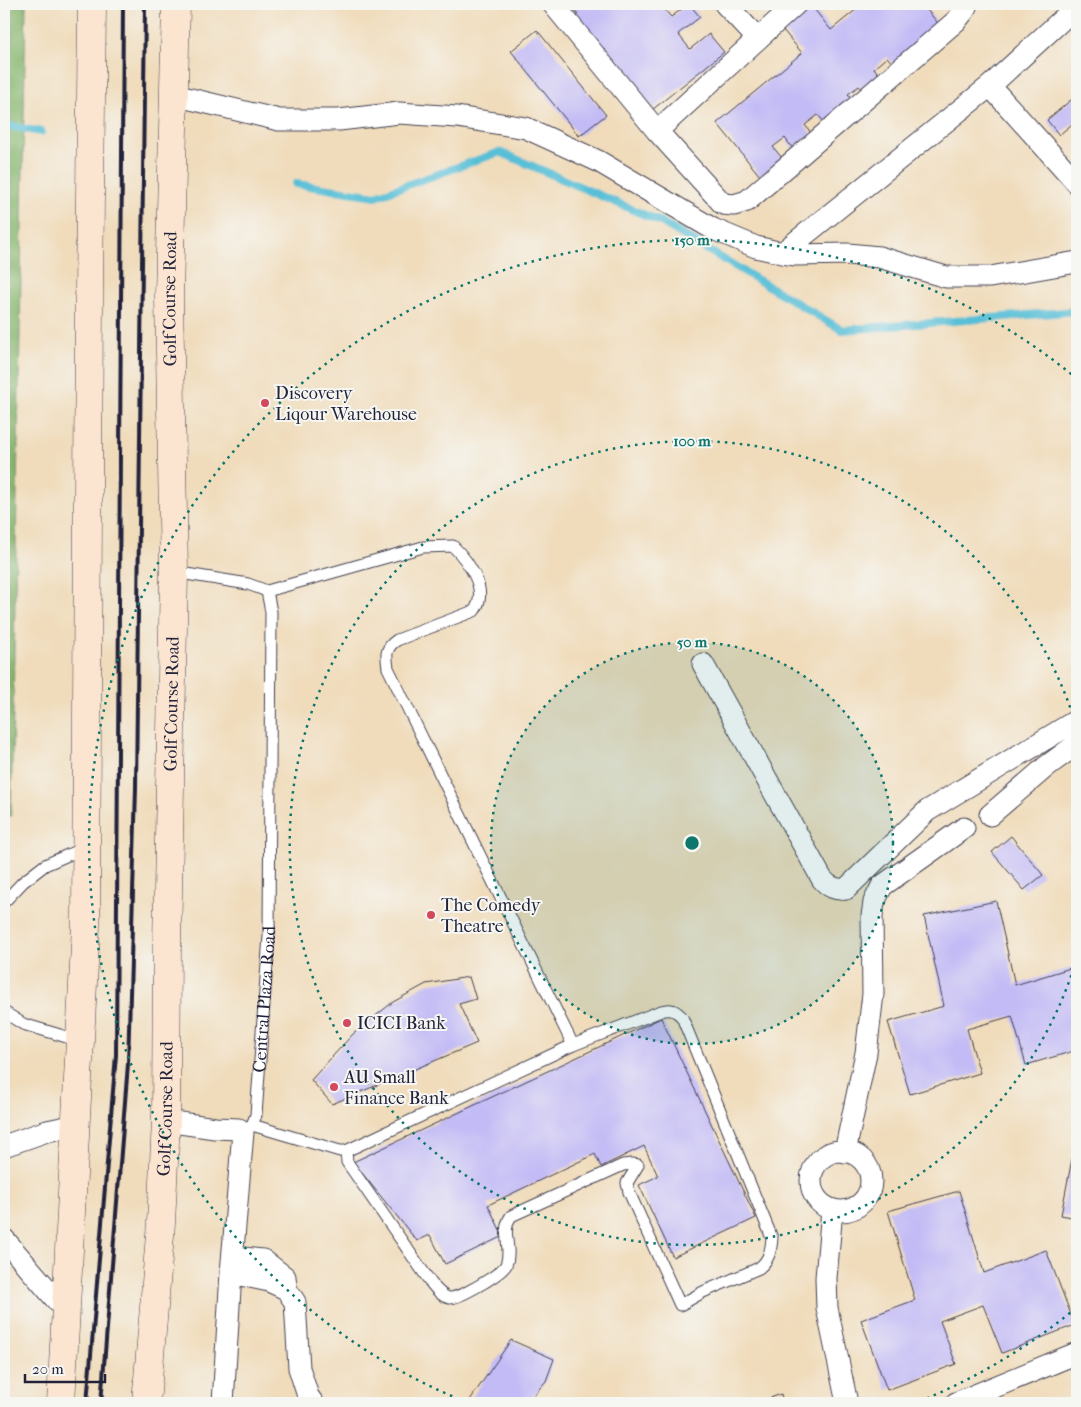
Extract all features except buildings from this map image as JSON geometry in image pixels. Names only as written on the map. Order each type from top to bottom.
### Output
[{"type":"main road","points":[[61,1403],[86,926],[92,4]]},
{"type":"main road","name":"Golf Course Road","points":[[146,1403],[161,1223],[166,1121],[167,946],[174,572],[169,296],[176,4]]},
{"type":"street","points":[[553,4],[657,131],[723,204],[734,205],[747,201],[956,21],[967,4]]},
{"type":"street","points":[[725,4],[758,39]]},
{"type":"street","points":[[657,131],[796,4]]},
{"type":"street","points":[[782,253],[990,86],[1077,6]]},
{"type":"street","points":[[990,86],[1077,183]]},
{"type":"street","points":[[174,95],[279,120],[339,120],[399,112],[457,116],[526,128],[598,161],[713,229],[756,247],[782,253],[848,254],[879,257],[946,277],[990,277],[1077,262]]},
{"type":"street","points":[[703,664],[822,879],[828,886],[837,890],[846,889],[927,811],[1077,720]]},
{"type":"street","points":[[990,815],[1047,766],[1077,744]]},
{"type":"street","points":[[845,1152],[866,1053],[873,994],[872,916],[874,902],[882,886],[964,828]]},
{"type":"street","points":[[166,1121],[215,1128],[248,1129]]},
{"type":"street","points":[[4,1146],[47,1131],[76,1125]]},
{"type":"street","name":"Central Plaza Road","points":[[223,1403],[232,1265],[248,1129]]},
{"type":"street","points":[[835,1152],[845,1152],[854,1154],[866,1164],[871,1178],[871,1188],[867,1197],[852,1209],[832,1210],[817,1198],[812,1180],[814,1170],[826,1156],[835,1152]]},
{"type":"street","points":[[832,1210],[826,1278],[827,1308],[847,1403]]},
{"type":"street","points":[[4,1239],[66,1310]]},
{"type":"street","points":[[232,1265],[263,1260],[285,1277],[286,1289],[296,1302],[299,1368],[312,1403]]},
{"type":"street","points":[[956,1403],[1077,1353]]},
{"type":"lane","points":[[174,572],[248,584],[267,591],[423,547],[453,546],[465,558],[478,585],[481,595],[480,604],[474,611],[397,640],[391,644],[387,650],[388,668],[573,1045]]},
{"type":"lane","name":"Central Plaza Road","points":[[248,1129],[256,1115],[269,936],[271,612],[267,591]]},
{"type":"lane","points":[[4,902],[23,882],[45,865],[86,847]]},
{"type":"lane","points":[[248,1129],[346,1151],[573,1045],[669,1009],[676,1011],[682,1017],[772,1238],[772,1248],[766,1262],[758,1268],[703,1292],[680,1305],[629,1192],[627,1183],[638,1165],[623,1165],[511,1216],[507,1222],[505,1232],[508,1258],[505,1267],[458,1297],[449,1298],[441,1294],[426,1276],[347,1162],[346,1151]]},
{"type":"lane","points":[[4,1012],[23,1024],[80,1042]]},
{"type":"green space","points":[[4,4],[26,4],[11,816],[4,815]]},
{"type":"waterway","points":[[4,125],[41,132]]},
{"type":"waterway","points":[[296,184],[376,196],[500,152],[661,222],[842,330],[1077,311]]},
{"type":"railway","points":[[87,1403],[116,1055],[123,4]]},
{"type":"railway","points":[[101,1403],[128,1064],[136,788],[145,4]]},
{"type":"place","name":"Discovery Liqour Warehouse","points":[[265,403]]},
{"type":"place","name":"The Comedy Theatre","points":[[431,915]]},
{"type":"place","name":"ICICI Bank","points":[[347,1023]]},
{"type":"place","name":"AU Small Finance Bank","points":[[334,1087]]}]
